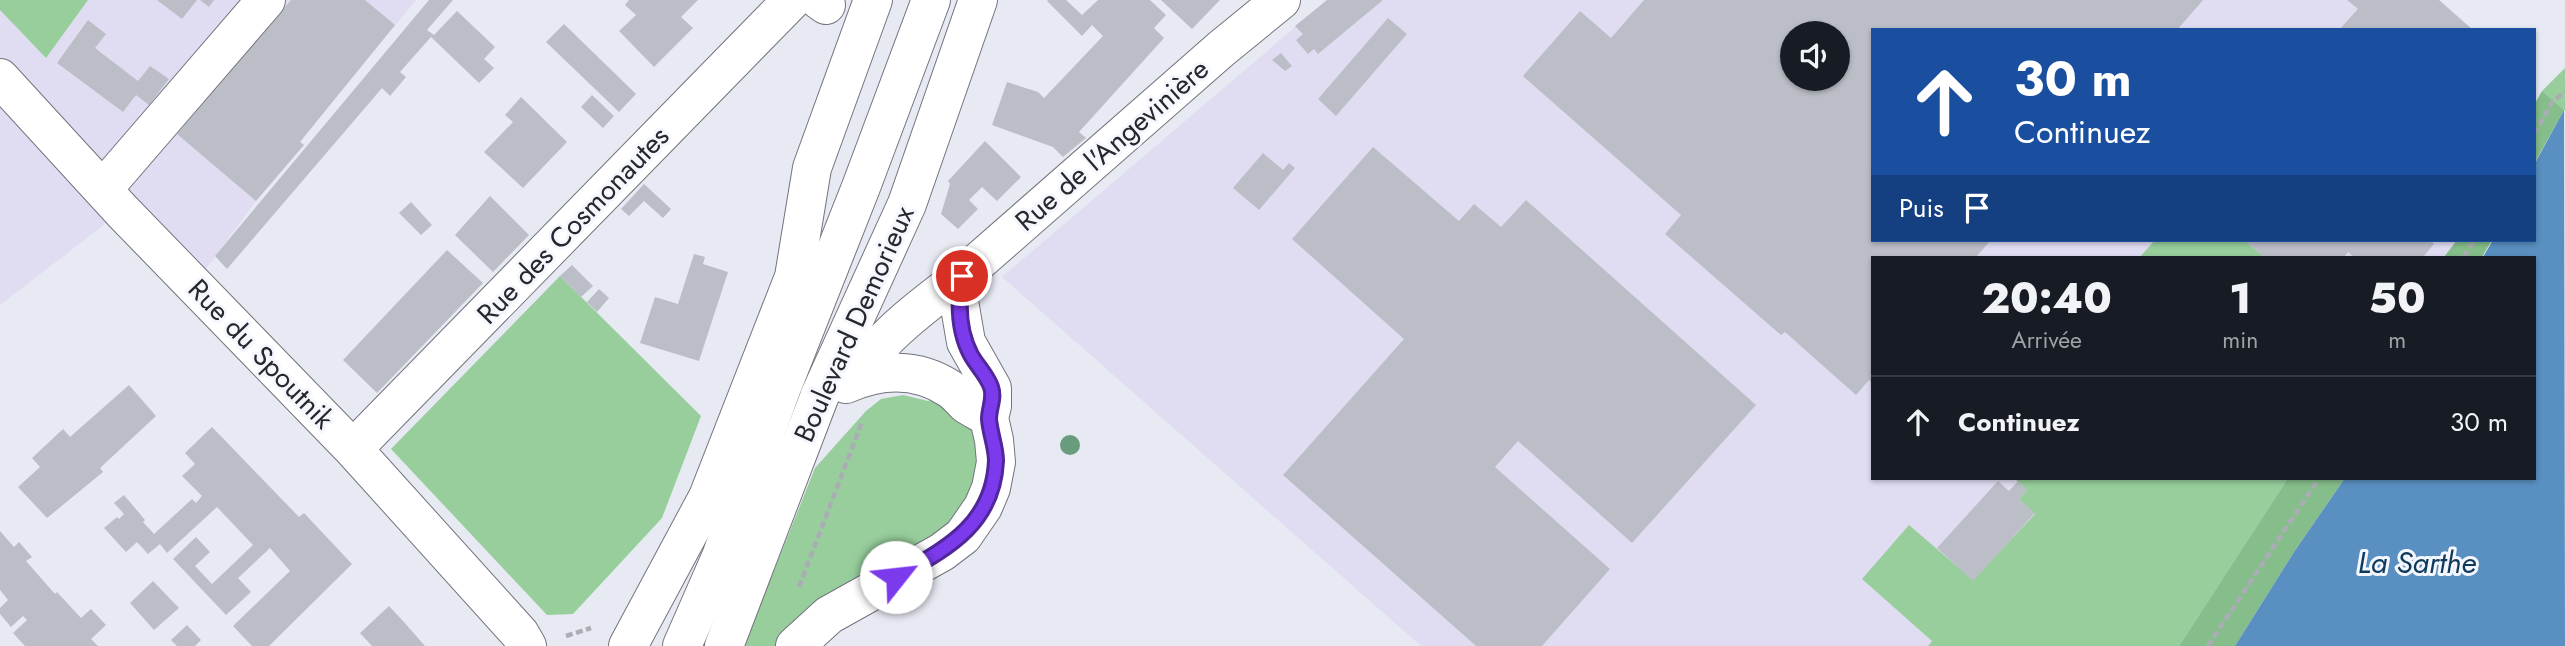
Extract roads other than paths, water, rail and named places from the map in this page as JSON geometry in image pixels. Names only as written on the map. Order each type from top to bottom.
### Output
[{"type":"street","points":[[103,188],[265,0]]},
{"type":"street","points":[[631,643],[708,497],[794,277],[812,168],[873,0]]},
{"type":"street","points":[[682,646],[721,558],[780,392],[931,0]]},
{"type":"street","name":"Boulevard Demorieux","points":[[724,646],[820,394],[907,204],[978,0]]},
{"type":"street","name":"Rue de l'Angevinière","points":[[867,392],[872,357],[885,341],[1221,48],[1281,0]]},
{"type":"street","name":"Rue des Cosmonautes","points":[[353,449],[812,2]]},
{"type":"street","name":"Rue du Spoutnik","points":[[0,78],[353,449],[524,640]]},
{"type":"street","points":[[795,646],[829,615],[942,552],[963,536],[978,515],[991,488],[996,462],[989,418],[992,388],[970,353],[961,322],[959,301],[962,276]]},
{"type":"street","points":[[820,394],[867,392],[899,371],[932,380],[951,389],[967,405],[989,418]]},
{"type":"water","name":"La Sarthe","points":[[2564,110],[2565,646],[2235,646],[2344,480],[2536,480],[2536,256],[2484,256],[2492,242],[2536,242],[2536,161]]}]
